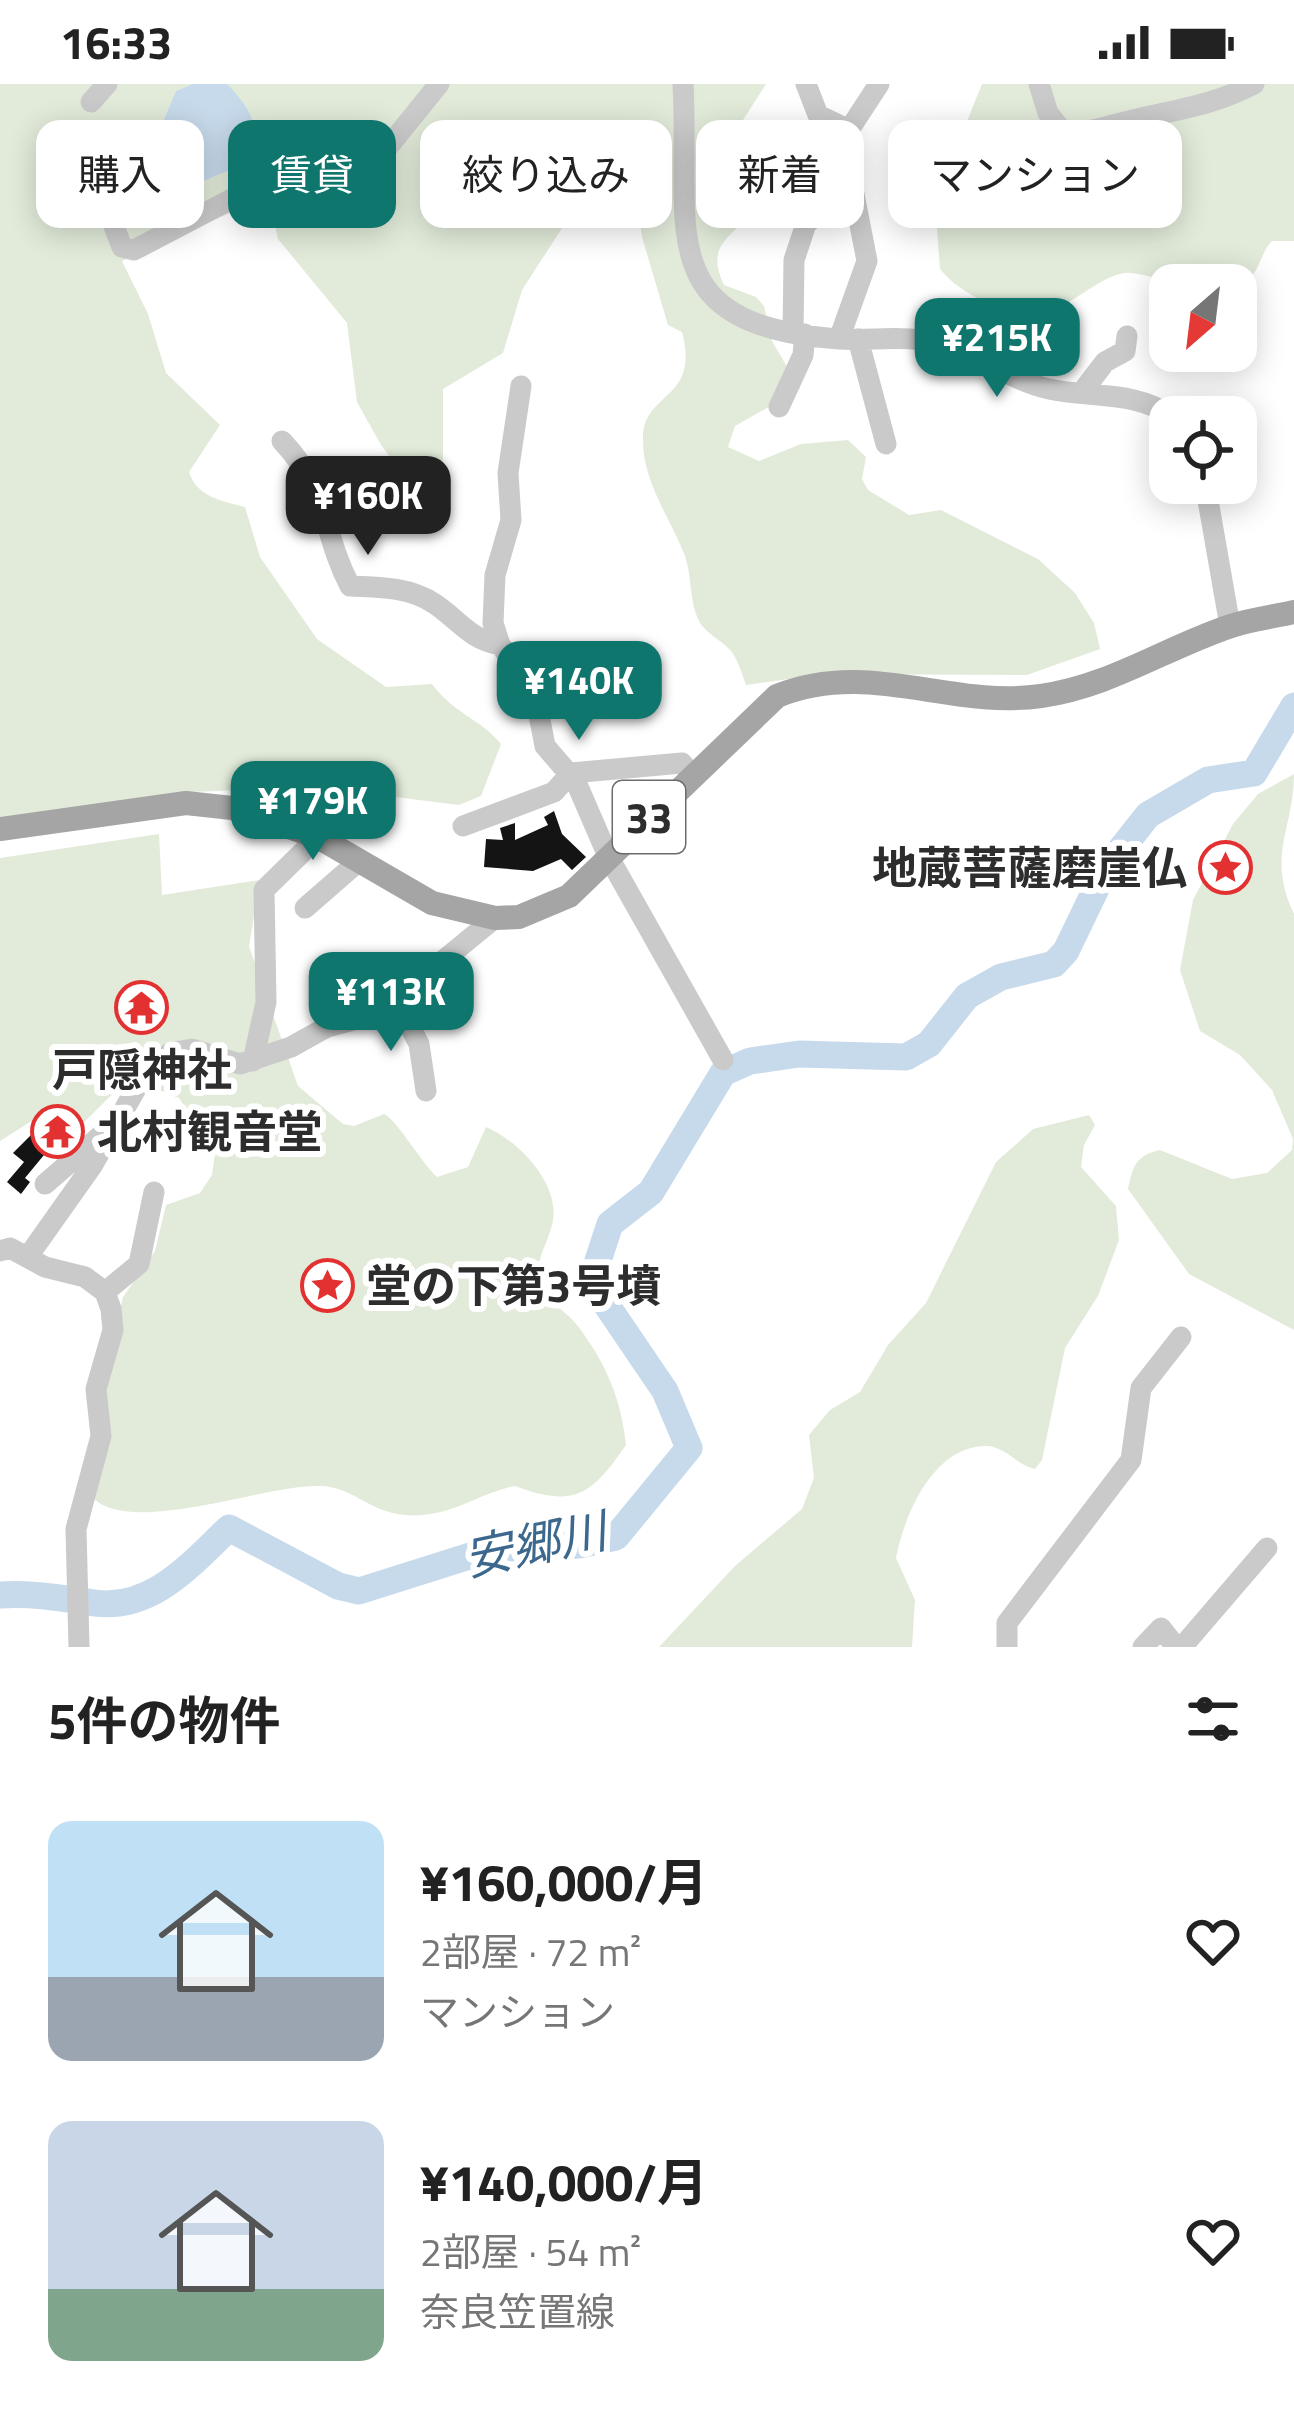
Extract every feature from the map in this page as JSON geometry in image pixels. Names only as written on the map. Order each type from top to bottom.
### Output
[{"type":"main road","name":"33","points":[[0,830],[186,803],[232,808],[318,836],[432,903],[495,918],[519,916],[568,896],[777,696],[814,681],[857,679],[1035,697],[1095,686],[1230,626],[1294,612]]},
{"type":"street","points":[[91,102],[106,84]]},
{"type":"street","points":[[204,213],[289,169],[372,167],[439,84]]},
{"type":"street","points":[[683,84],[681,207],[711,300],[741,321],[849,339],[927,340],[1050,389],[1149,405]]},
{"type":"street","points":[[806,84],[818,115],[828,120]]},
{"type":"street","points":[[855,120],[878,84]]},
{"type":"street","points":[[1039,84],[1048,113],[1063,132],[1091,134],[1136,119],[1196,110],[1254,84]]},
{"type":"street","points":[[115,228],[122,247],[134,250],[176,228]]},
{"type":"street","points":[[779,406],[803,355],[794,260],[805,228]]},
{"type":"street","points":[[861,228],[867,261],[849,339],[886,444]]},
{"type":"street","points":[[1082,392],[1105,362],[1125,351],[1126,336]]},
{"type":"street","points":[[520,386],[508,473],[511,520],[491,602],[500,645],[534,689],[545,746],[556,763],[571,773],[608,856],[723,1060]]},
{"type":"street","points":[[282,441],[317,486],[330,519],[335,559],[350,586],[393,587],[434,603],[466,634],[500,645]]},
{"type":"street","points":[[1209,504],[1230,626]]},
{"type":"street","points":[[463,826],[554,792],[571,773],[682,763],[692,775]]},
{"type":"street","points":[[253,1060],[266,1002],[264,890],[318,836]]},
{"type":"street","points":[[304,908],[359,861]]},
{"type":"street","points":[[29,1255],[146,1071],[170,1053],[192,1048],[240,1064],[398,1003],[453,947],[495,918]]},
{"type":"street","points":[[398,1003],[418,1044],[426,1091]]},
{"type":"street","points":[[45,1184],[102,1132],[112,1130]]},
{"type":"street","points":[[105,1292],[139,1264],[154,1192]]},
{"type":"street","points":[[0,1251],[10,1248],[45,1267],[85,1277],[105,1292],[113,1330],[96,1389],[101,1436],[76,1529],[79,1647]]},
{"type":"street","points":[[1006,1647],[1007,1624],[1131,1460],[1142,1388],[1181,1337]]},
{"type":"street","points":[[1143,1647],[1161,1628],[1179,1647],[1267,1548]]},
{"type":"green space","points":[[0,84],[766,84],[743,120],[696,120],[696,228],[737,228],[718,256],[724,285],[756,297],[764,306],[772,341],[800,389],[735,426],[728,447],[759,461],[801,444],[848,440],[866,457],[862,479],[868,490],[909,515],[941,510],[1038,559],[1075,593],[1094,623],[1100,649],[1027,675],[823,674],[746,685],[731,651],[698,619],[685,556],[658,498],[644,452],[646,421],[678,383],[686,354],[682,332],[668,325],[641,228],[672,228],[672,120],[420,120],[420,228],[562,228],[522,290],[503,353],[443,389],[443,494],[435,517],[381,445],[357,402],[347,323],[278,239],[275,228],[396,228],[396,120],[228,120],[228,214],[204,224],[204,120],[36,120],[36,228],[196,228],[122,261],[148,314],[166,373],[220,425],[189,472],[198,487],[211,497],[245,507],[260,557],[317,639],[386,687],[432,684],[501,744],[481,796],[459,805],[387,796],[307,819],[244,790],[190,792],[0,822]]},
{"type":"green space","points":[[982,84],[1294,84],[1294,241],[1272,241],[1257,267],[1149,264],[1149,276],[1124,273],[1050,308],[1015,310],[981,300],[940,269],[937,228],[1182,228],[1182,120],[968,120]]},
{"type":"green space","points":[[1294,774],[1282,875],[1294,914],[1294,1330],[1189,1274],[1128,1189],[1137,1163],[1160,1150],[1232,1179],[1267,1173],[1292,1150],[1293,1139],[1272,1090],[1240,1055],[1200,1031],[1180,970],[1193,900],[1233,824],[1258,794]]},
{"type":"green space","points":[[159,834],[162,895],[260,880],[249,946],[298,1086],[343,1124],[354,1126],[384,1114],[437,1177],[468,1167],[486,1127],[522,1152],[543,1177],[553,1220],[540,1263],[541,1280],[548,1296],[596,1353],[611,1382],[624,1428],[626,1445],[591,1486],[580,1493],[552,1496],[515,1486],[446,1511],[415,1515],[384,1510],[321,1486],[139,1512],[113,1509],[94,1499],[103,1385],[123,1297],[155,1251],[166,1205],[200,1193],[212,1175],[215,1153],[179,1098],[129,1078],[79,1127],[46,1112],[0,1141],[0,858]]},
{"type":"green space","points":[[1089,1115],[1095,1125],[1084,1145],[1081,1167],[1116,1206],[1119,1240],[1098,1296],[1065,1348],[1042,1460],[1035,1469],[991,1447],[966,1450],[935,1471],[914,1505],[896,1558],[915,1600],[912,1647],[659,1647],[735,1566],[802,1509],[814,1478],[809,1435],[830,1410],[860,1392],[888,1345],[926,1303],[996,1162],[1033,1129]]},
{"type":"water","points":[[193,84],[227,84],[242,102],[252,120],[228,120],[228,171],[204,181],[204,120],[164,120],[176,91]]},
{"type":"building","points":[[554,811],[562,834],[586,857],[572,870],[561,859],[533,871],[484,867],[486,839],[503,840],[500,828],[515,823],[515,840],[548,825],[544,817]]},
{"type":"building","points":[[42,1124],[58,1138],[25,1178],[30,1182],[21,1194],[7,1182],[24,1162],[13,1153]]},
{"type":"waterway","name":"安郷川","points":[[0,1595],[115,1604],[134,1600],[169,1582],[229,1528],[338,1586],[359,1591],[492,1549],[579,1545],[616,1537],[689,1448],[665,1391],[591,1282],[610,1224],[651,1192],[723,1073],[750,1061],[799,1054],[906,1057],[929,1044],[967,996],[1001,977],[1054,964],[1066,951],[1106,868],[1148,815],[1208,780],[1254,773],[1294,706]]},
{"type":"place","name":"地蔵菩薩磨崖仏","points":[[1226,867]]},
{"type":"place","name":"戸隠神社","points":[[142,1008]]},
{"type":"place","name":"北村観音堂","points":[[58,1131]]},
{"type":"place","name":"堂の下第3号墳","points":[[327,1285]]}]
